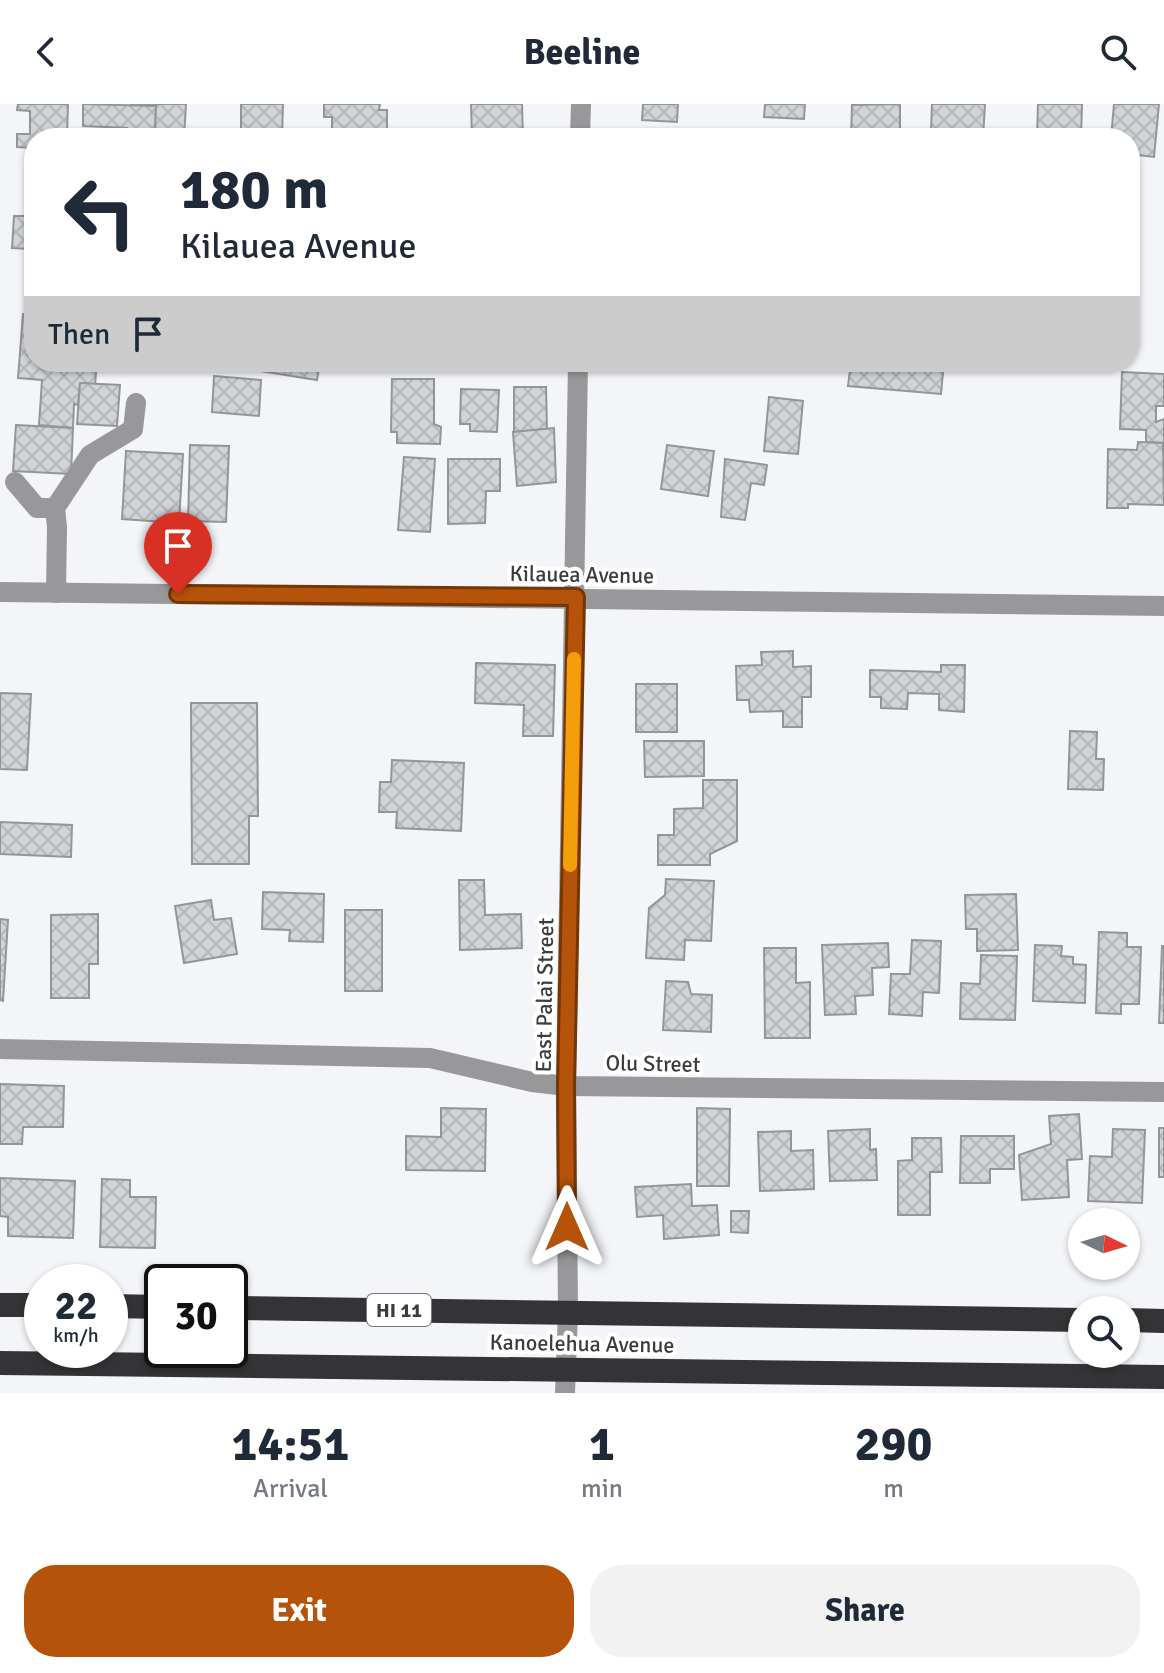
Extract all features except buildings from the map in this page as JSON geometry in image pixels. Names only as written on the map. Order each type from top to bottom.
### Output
[{"type":"highway","points":[[0,1305],[24,1305]]},
{"type":"highway","name":"Kanoelehua Avenue","points":[[248,1308],[1068,1320]]},
{"type":"highway","points":[[1140,1320],[1164,1321]]},
{"type":"highway","name":"Kanoelehua Avenue","points":[[0,1363],[1164,1377]]},
{"type":"street","points":[[580,128],[581,104]]},
{"type":"street","name":"East Palai Street","points":[[565,1393],[568,1312],[566,1086],[578,372]]},
{"type":"street","points":[[56,593],[55,508],[90,455],[133,429],[136,403]]},
{"type":"street","points":[[15,482],[37,508],[55,508]]},
{"type":"street","name":"Kilauea Avenue","points":[[0,592],[1164,606]]},
{"type":"street","name":"Olu Street","points":[[0,1049],[430,1058],[532,1082],[566,1086],[1164,1092]]},
{"type":"slow traffic","points":[[570,865],[574,659]]},
{"type":"route","points":[[178,594],[576,597],[566,1086],[567,1227]]}]
